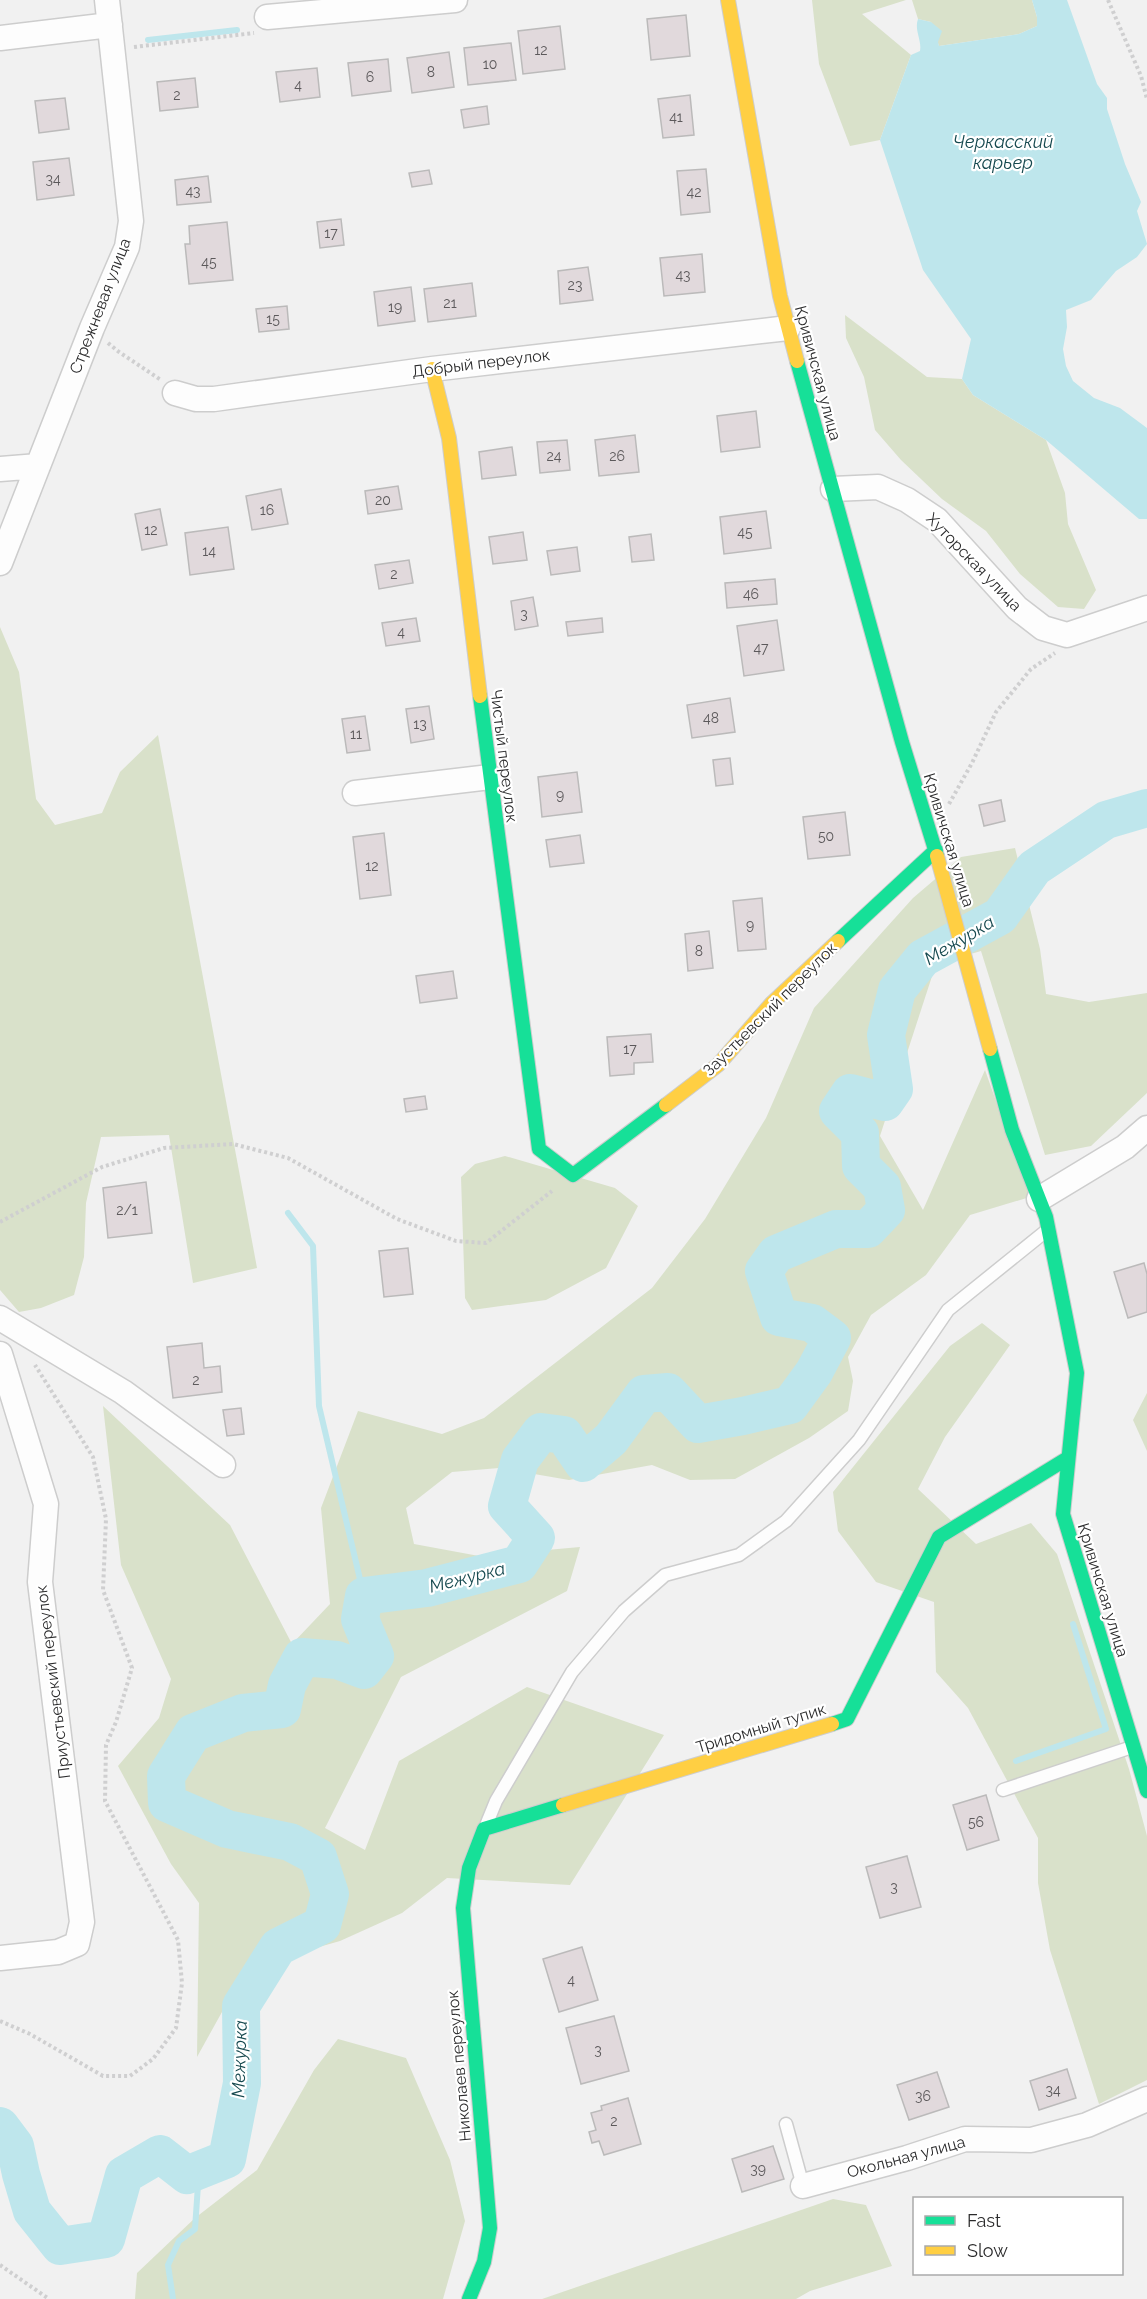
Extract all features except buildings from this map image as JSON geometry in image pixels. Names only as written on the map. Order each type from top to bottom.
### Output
[{"type":"street","name":"Стрежневая улица","points":[[0,563],[92,328],[127,248],[131,221],[107,0]]},
{"type":"street","points":[[267,17],[455,0]]},
{"type":"street","name":"Кривичская улица","points":[[728,0],[780,296],[788,328],[902,742],[948,891],[1012,1130],[1048,1229],[1077,1373],[1063,1514],[1147,1791]]},
{"type":"street","points":[[0,38],[110,25]]},
{"type":"street","name":"Добрый переулок","points":[[175,393],[196,399],[214,399],[432,369],[788,328]]},
{"type":"street","name":"Чистый переулок","points":[[432,369],[449,438],[490,777],[539,1149],[573,1176]]},
{"type":"street","points":[[0,469],[38,466]]},
{"type":"street","name":"Хуторская улица","points":[[833,489],[878,487],[907,500],[937,520],[1017,608],[1043,628],[1067,635],[1147,608]]},
{"type":"street","points":[[355,793],[490,777]]},
{"type":"street","name":"Заустьевский переулок","points":[[573,1176],[718,1065],[772,1003],[936,850]]},
{"type":"street","points":[[1039,1199],[1125,1147],[1147,1128]]},
{"type":"street","points":[[0,1318],[123,1392],[223,1465]]},
{"type":"street","name":"Приустьевский переулок","points":[[0,1354],[46,1504],[40,1582],[82,1922],[77,1944],[58,1952],[0,1958]]},
{"type":"street","name":"Тридомный тупик","points":[[484,1830],[847,1719],[939,1538],[1068,1458]]},
{"type":"street","name":"Николаев переулок","points":[[469,2299],[484,2262],[490,2228],[463,1908],[469,1868],[484,1830]]},
{"type":"street","name":"Окольная улица","points":[[803,2186],[907,2158],[965,2139],[1031,2140],[1087,2125],[1147,2099]]},
{"type":"lane","points":[[484,1830],[496,1801],[572,1672],[624,1611],[664,1575],[739,1555],[786,1521],[859,1440],[948,1310],[1048,1229]]},
{"type":"lane","points":[[1003,1790],[1132,1747]]},
{"type":"lane","points":[[786,2124],[803,2186]]},
{"type":"path","points":[[1108,0],[1141,76],[1147,99]]},
{"type":"path","points":[[112,49],[252,35],[267,17]]},
{"type":"path","points":[[92,328],[118,352],[155,374],[175,393]]},
{"type":"path","points":[[931,834],[972,763],[996,712],[1031,669],[1059,650]]},
{"type":"path","points":[[0,1222],[102,1167],[165,1148],[233,1144],[288,1158],[396,1219],[456,1241],[486,1243],[573,1176]]},
{"type":"path","points":[[0,2020],[30,2034],[103,2076],[130,2076],[153,2059],[176,2028],[182,1983],[178,1940],[105,1801],[106,1745],[116,1722],[132,1668],[103,1590],[106,1519],[93,1457],[33,1362]]},
{"type":"path","points":[[0,2265],[50,2299]]},
{"type":"green space","points":[[812,0],[906,0],[862,14],[911,55],[880,140],[850,146],[819,64]]},
{"type":"green space","points":[[912,0],[1032,0],[1037,26],[1019,34],[939,46],[931,22],[918,19]]},
{"type":"green space","points":[[845,315],[927,377],[962,379],[973,395],[1046,440],[1065,493],[1068,524],[1096,590],[1084,609],[1058,607],[1020,574],[986,531],[942,499],[901,460],[875,430],[864,377],[846,338]]},
{"type":"green space","points":[[0,627],[19,672],[36,799],[55,825],[102,813],[120,772],[158,735],[257,1268],[193,1283],[169,1135],[101,1137],[86,1203],[84,1257],[74,1295],[41,1308],[19,1312],[0,1290]]},
{"type":"green space","points":[[1015,848],[1040,949],[1046,994],[1089,1002],[1147,993],[1147,1093],[1091,1146],[1045,1155],[981,951],[936,964],[880,1136],[923,1210],[985,1070],[1030,1197],[970,1215],[926,1275],[871,1315],[848,1357],[853,1381],[848,1411],[809,1438],[735,1479],[690,1480],[652,1465],[569,1480],[499,1468],[452,1472],[406,1508],[414,1544],[479,1556],[580,1547],[567,1591],[401,1677],[325,1828],[365,1850],[399,1761],[527,1687],[664,1735],[570,1885],[447,1878],[402,1913],[340,1941],[312,1949],[257,1949],[197,2057],[199,1903],[171,1864],[118,1766],[159,1718],[171,1679],[121,1565],[103,1406],[230,1525],[292,1644],[330,1604],[321,1508],[358,1411],[442,1434],[484,1418],[652,1288],[705,1219],[766,1118],[814,1008],[913,898],[961,857]]},
{"type":"green space","points":[[505,1156],[615,1188],[638,1206],[606,1268],[546,1300],[472,1310],[465,1298],[461,1177],[475,1164]]},
{"type":"green space","points":[[982,1323],[1010,1345],[945,1437],[918,1489],[976,1544],[1031,1523],[1057,1554],[1129,1769],[1147,1836],[1147,2080],[1099,2104],[1050,1950],[1038,1883],[1038,1838],[968,1708],[936,1672],[934,1602],[876,1582],[838,1531],[833,1492],[950,1346]]},
{"type":"green space","points":[[1147,1393],[1147,1451],[1133,1420]]},
{"type":"green space","points":[[338,2039],[406,2058],[450,2160],[465,2221],[443,2299],[135,2299],[137,2273],[195,2218],[257,2170],[314,2070]]},
{"type":"green space","points":[[833,2199],[866,2205],[892,2266],[810,2291],[796,2299],[542,2299]]},
{"type":"water","name":"Черкасский карьер","points":[[1032,0],[1067,0],[1097,84],[1107,98],[1107,109],[1125,164],[1141,202],[1137,211],[1147,244],[1137,257],[1116,271],[1091,300],[1066,310],[1067,327],[1063,349],[1066,366],[1073,381],[1094,398],[1120,408],[1147,428],[1147,519],[1139,519],[1046,440],[973,395],[962,379],[971,339],[923,270],[880,140],[911,55],[920,51],[918,19],[931,22],[942,31],[939,46],[1019,34],[1037,26]]},
{"type":"waterway","points":[[148,40],[237,30]]},
{"type":"waterway","name":"Межурка","points":[[0,2126],[15,2146],[32,2211],[60,2246],[106,2239],[124,2175],[160,2154],[187,2175],[227,2159],[242,2083],[241,2006],[278,1947],[322,1925],[330,1894],[318,1857],[290,1842],[227,1829],[167,1803],[166,1776],[193,1733],[243,1713],[282,1709],[287,1685],[302,1657],[337,1660],[364,1670],[375,1656],[360,1619],[364,1596],[427,1588],[519,1564],[536,1538],[507,1506],[520,1460],[541,1432],[564,1435],[583,1463],[611,1439],[644,1394],[668,1392],[698,1424],[790,1405],[814,1372],[832,1338],[812,1323],[779,1317],[764,1271],[776,1254],[836,1229],[868,1229],[886,1210],[882,1187],[861,1166],[860,1133],[838,1111],[850,1093],[885,1102],[894,1089],[886,1035],[897,990],[923,958],[1000,916],[1034,868],[1106,820],[1147,808]]},
{"type":"waterway","points":[[288,1213],[313,1246],[319,1406],[364,1596]]},
{"type":"waterway","points":[[1016,1761],[1106,1729],[1073,1624]]},
{"type":"waterway","points":[[173,2299],[168,2265],[179,2241],[195,2229],[199,2170]]},
{"type":"traffic: fast","points":[[797,361],[902,742],[937,856]]},
{"type":"traffic: fast","points":[[480,696],[539,1149],[573,1175],[666,1105]]},
{"type":"traffic: fast","points":[[838,941],[936,850]]},
{"type":"traffic: fast","points":[[990,1049],[1012,1130],[1046,1217],[1077,1373],[1063,1514],[1147,1791]]},
{"type":"traffic: fast","points":[[832,1724],[847,1719],[939,1537],[1068,1458]]},
{"type":"traffic: fast","points":[[469,2299],[484,2262],[490,2228],[463,1908],[469,1868],[484,1829],[563,1805]]},
{"type":"traffic: slow","points":[[728,0],[780,296],[797,361]]},
{"type":"traffic: slow","points":[[432,369],[449,438],[480,696]]},
{"type":"traffic: slow","points":[[937,856],[990,1049]]},
{"type":"traffic: slow","points":[[666,1105],[718,1065],[772,1003],[838,941]]},
{"type":"traffic: slow","points":[[563,1805],[832,1724]]}]
